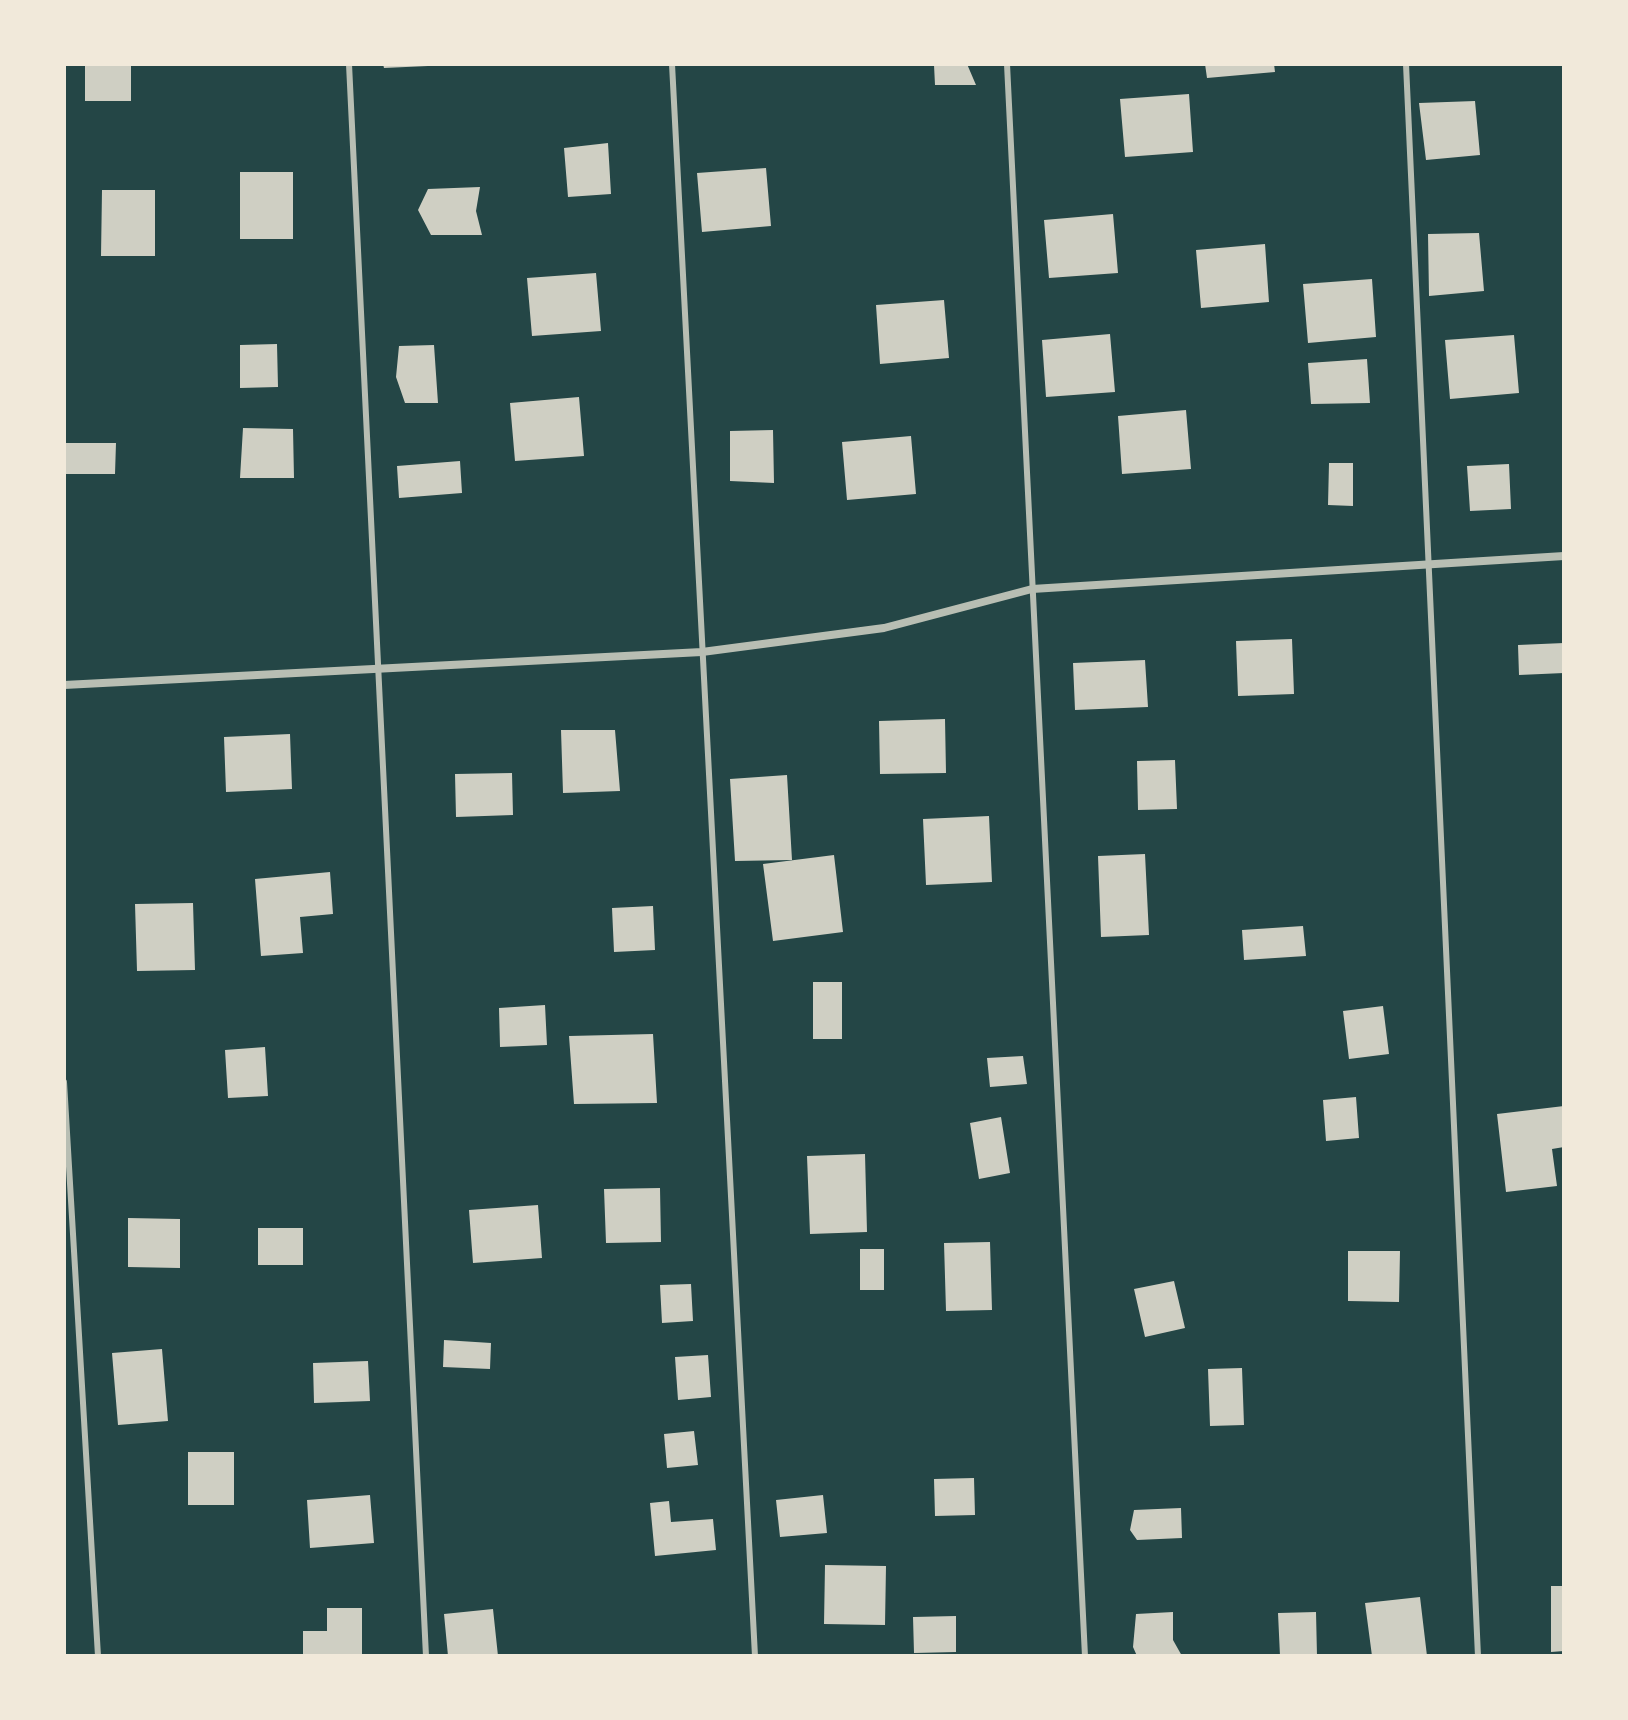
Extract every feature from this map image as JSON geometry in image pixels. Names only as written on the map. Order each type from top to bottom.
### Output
[{"type":"street","points":[[64,685],[376,666],[702,652],[884,628],[1032,589],[1564,556]]},
{"type":"lane","points":[[349,64],[426,1656]]},
{"type":"lane","points":[[672,64],[755,1656]]},
{"type":"lane","points":[[1007,64],[1085,1656]]},
{"type":"lane","points":[[1406,64],[1431,562],[1478,1656]]},
{"type":"lane","points":[[64,1082],[98,1656]]},
{"type":"shaded area","points":[[64,64],[1564,64],[1564,1656],[64,1656]]},
{"type":"building","points":[[85,64],[131,64],[131,101],[85,101]]},
{"type":"building","points":[[383,64],[428,64],[428,66],[384,68]]},
{"type":"building","points":[[967,64],[976,85],[935,85],[934,65]]},
{"type":"building","points":[[1205,64],[1274,64],[1275,72],[1207,78]]},
{"type":"building","points":[[1189,94],[1193,152],[1125,157],[1120,99]]},
{"type":"building","points":[[1475,101],[1480,155],[1426,160],[1419,103]]},
{"type":"building","points":[[608,143],[611,194],[568,197],[564,148]]},
{"type":"building","points":[[766,168],[771,226],[702,232],[697,173]]},
{"type":"building","points":[[240,172],[293,172],[293,239],[240,239]]},
{"type":"building","points":[[480,187],[476,211],[482,235],[431,235],[418,210],[428,189]]},
{"type":"building","points":[[102,190],[155,190],[155,256],[101,256]]},
{"type":"building","points":[[1113,214],[1118,273],[1049,278],[1044,220]]},
{"type":"building","points":[[1479,233],[1484,291],[1429,296],[1428,234]]},
{"type":"building","points":[[1265,244],[1269,302],[1201,308],[1196,250]]},
{"type":"building","points":[[596,273],[601,331],[532,336],[527,278]]},
{"type":"building","points":[[1372,279],[1376,337],[1308,343],[1303,284]]},
{"type":"building","points":[[944,300],[949,358],[880,364],[876,305]]},
{"type":"building","points":[[1110,334],[1115,392],[1046,397],[1042,340]]},
{"type":"building","points":[[1514,335],[1519,393],[1450,399],[1445,340]]},
{"type":"building","points":[[277,344],[278,387],[240,388],[240,345]]},
{"type":"building","points":[[434,345],[438,403],[405,403],[396,377],[399,346]]},
{"type":"building","points":[[1367,359],[1370,403],[1311,404],[1308,363]]},
{"type":"building","points":[[579,397],[584,456],[515,461],[510,403]]},
{"type":"building","points":[[1186,410],[1191,469],[1122,474],[1118,416]]},
{"type":"building","points":[[243,428],[293,429],[294,478],[240,478]]},
{"type":"building","points":[[773,430],[774,483],[730,481],[730,431]]},
{"type":"building","points":[[911,436],[916,494],[847,500],[842,442]]},
{"type":"building","points":[[64,443],[116,443],[115,474],[65,474]]},
{"type":"building","points":[[460,461],[462,493],[399,498],[397,466]]},
{"type":"building","points":[[1329,463],[1353,463],[1353,506],[1328,505]]},
{"type":"building","points":[[1509,464],[1511,509],[1470,511],[1467,466]]},
{"type":"building","points":[[1292,639],[1294,694],[1238,696],[1236,641]]},
{"type":"building","points":[[1564,643],[1564,673],[1519,675],[1518,645]]},
{"type":"building","points":[[1145,660],[1148,707],[1075,710],[1073,663]]},
{"type":"building","points":[[945,719],[946,773],[880,774],[879,721]]},
{"type":"building","points":[[561,730],[615,730],[620,791],[563,793]]},
{"type":"building","points":[[290,734],[292,789],[226,792],[224,737]]},
{"type":"building","points":[[1175,760],[1177,809],[1138,810],[1137,761]]},
{"type":"building","points":[[512,773],[513,815],[456,817],[455,774]]},
{"type":"building","points":[[787,775],[792,860],[735,861],[730,779]]},
{"type":"building","points":[[989,816],[992,882],[926,885],[923,819]]},
{"type":"building","points":[[1145,854],[1149,935],[1101,937],[1098,856]]},
{"type":"building","points":[[834,855],[843,932],[773,941],[763,864]]},
{"type":"building","points":[[330,872],[333,914],[300,917],[303,953],[261,956],[255,879]]},
{"type":"building","points":[[193,903],[195,970],[137,971],[135,904]]},
{"type":"building","points":[[653,906],[655,950],[614,952],[612,908]]},
{"type":"building","points":[[1303,926],[1306,956],[1244,960],[1242,930]]},
{"type":"building","points":[[813,982],[842,982],[842,1039],[813,1039]]},
{"type":"building","points":[[545,1005],[547,1045],[500,1047],[499,1008]]},
{"type":"building","points":[[1383,1006],[1389,1054],[1349,1059],[1343,1011]]},
{"type":"building","points":[[653,1034],[657,1103],[574,1104],[569,1036]]},
{"type":"building","points":[[265,1047],[268,1096],[228,1098],[225,1050]]},
{"type":"building","points":[[1023,1056],[1027,1084],[990,1087],[987,1058]]},
{"type":"building","points":[[1356,1097],[1359,1138],[1326,1141],[1323,1100]]},
{"type":"building","points":[[1564,1106],[1564,1147],[1552,1149],[1557,1186],[1506,1192],[1497,1114]]},
{"type":"building","points":[[1001,1117],[1010,1173],[979,1179],[970,1123]]},
{"type":"building","points":[[865,1154],[867,1232],[810,1234],[807,1156]]},
{"type":"building","points":[[660,1188],[661,1242],[606,1243],[604,1189]]},
{"type":"building","points":[[538,1205],[542,1258],[473,1263],[469,1210]]},
{"type":"building","points":[[128,1218],[180,1219],[180,1268],[128,1267]]},
{"type":"building","points":[[258,1228],[303,1228],[303,1265],[258,1265]]},
{"type":"building","points":[[990,1242],[992,1310],[946,1311],[944,1243]]},
{"type":"building","points":[[860,1249],[884,1249],[884,1290],[860,1290]]},
{"type":"building","points":[[1348,1251],[1400,1251],[1399,1302],[1348,1301]]},
{"type":"building","points":[[1174,1281],[1185,1328],[1145,1337],[1134,1289]]},
{"type":"building","points":[[691,1284],[693,1321],[662,1323],[660,1285]]},
{"type":"building","points":[[444,1340],[491,1343],[490,1369],[443,1367]]},
{"type":"building","points":[[162,1349],[168,1421],[118,1425],[112,1353]]},
{"type":"building","points":[[708,1355],[711,1397],[678,1400],[675,1357]]},
{"type":"building","points":[[368,1361],[370,1401],[314,1403],[313,1363]]},
{"type":"building","points":[[1242,1368],[1244,1425],[1210,1426],[1208,1369]]},
{"type":"building","points":[[694,1431],[698,1465],[667,1468],[664,1434]]},
{"type":"building","points":[[188,1452],[234,1452],[234,1505],[188,1505]]},
{"type":"building","points":[[974,1478],[975,1515],[935,1516],[934,1479]]},
{"type":"building","points":[[370,1495],[374,1543],[310,1548],[307,1500]]},
{"type":"building","points":[[823,1495],[827,1533],[780,1537],[776,1500]]},
{"type":"building","points":[[669,1501],[671,1522],[713,1519],[716,1550],[655,1556],[650,1503]]},
{"type":"building","points":[[1181,1508],[1182,1538],[1137,1540],[1130,1530],[1134,1510]]},
{"type":"building","points":[[825,1565],[886,1566],[885,1625],[824,1624]]},
{"type":"building","points":[[1551,1586],[1564,1586],[1564,1651],[1551,1652]]},
{"type":"building","points":[[1420,1597],[1427,1656],[1372,1656],[1365,1603]]},
{"type":"building","points":[[327,1608],[362,1608],[362,1656],[303,1656],[303,1631],[327,1631]]},
{"type":"building","points":[[493,1609],[498,1656],[448,1656],[444,1614]]},
{"type":"building","points":[[1173,1612],[1173,1640],[1182,1656],[1137,1656],[1133,1647],[1136,1614]]},
{"type":"building","points":[[1316,1612],[1317,1656],[1280,1656],[1278,1613]]},
{"type":"building","points":[[956,1616],[956,1652],[914,1653],[913,1617]]}]
